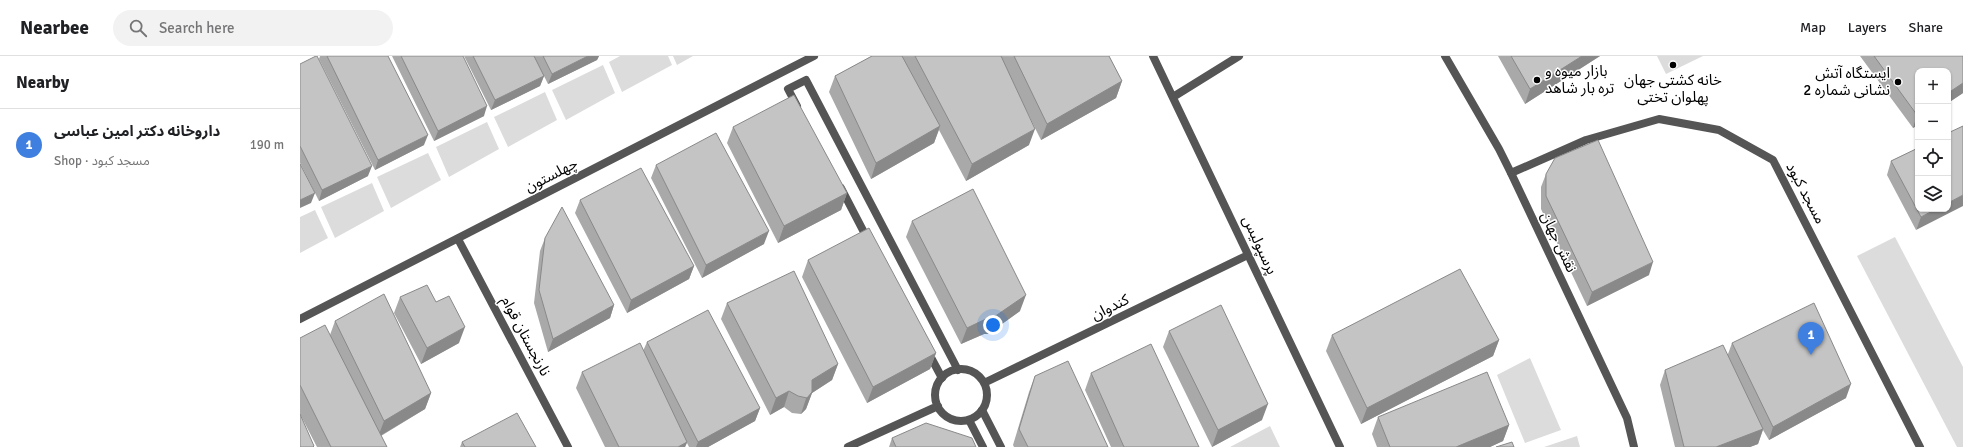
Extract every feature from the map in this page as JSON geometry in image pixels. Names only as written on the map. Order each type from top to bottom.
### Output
[{"type":"street","name":"چهلستون","points":[[300,319],[814,56]]},
{"type":"street","name":"پرسپولیس","points":[[1152,56],[1174,97],[1340,447]]},
{"type":"street","points":[[1174,97],[1239,56]]},
{"type":"street","name":"نقش جهان","points":[[1445,56],[1499,149],[1511,173],[1627,418],[1634,447]]},
{"type":"street","points":[[803,117],[788,89],[806,80],[958,370]]},
{"type":"street","name":"مسجد کبود","points":[[1511,173],[1586,140],[1659,118],[1719,130],[1773,160],[1920,447]]},
{"type":"street","points":[[837,181],[870,244]]},
{"type":"street","name":"نارنجستان قوام","points":[[458,239],[568,447]]},
{"type":"street","name":"کندوان","points":[[984,384],[1248,255]]},
{"type":"street","points":[[923,343],[942,378]]},
{"type":"street","points":[[958,370],[971,371],[979,376],[984,384],[987,399],[982,410],[969,420],[949,418],[938,406],[936,389],[942,378],[946,374],[958,370]]},
{"type":"street","points":[[848,447],[938,406]]},
{"type":"street","points":[[982,410],[1001,447]]},
{"type":"street","points":[[969,420],[983,447]]},
{"type":"shaded area","points":[[620,56],[668,56],[672,65],[622,92],[609,62]]},
{"type":"shaded area","points":[[673,56],[693,56],[677,65]]},
{"type":"shaded area","name":"خانه کشتی جهان پهلوان تختی","points":[[1657,56],[1703,56],[1666,74]]},
{"type":"shaded area","points":[[603,65],[615,93],[566,120],[552,90]]},
{"type":"shaded area","points":[[545,92],[557,120],[508,147],[494,117]]},
{"type":"shaded area","points":[[487,122],[499,149],[449,177],[436,147]]},
{"type":"shaded area","points":[[428,153],[441,180],[391,208],[377,177]]},
{"type":"shaded area","points":[[372,183],[384,211],[335,238],[321,207]]},
{"type":"shaded area","points":[[315,210],[328,238],[300,253],[300,217]]},
{"type":"shaded area","points":[[1895,237],[1963,367],[1963,447],[1957,447],[1857,256]]},
{"type":"shaded area","points":[[1530,358],[1561,430],[1525,443],[1497,375]]},
{"type":"shaded area","points":[[1270,426],[1280,447],[1230,447]]},
{"type":"shaded area","points":[[1577,436],[1580,447],[1544,447]]},
{"type":"building","points":[[316,56],[372,166],[322,190],[300,146],[300,64]]},
{"type":"building","points":[[327,56],[388,56],[428,135],[378,160]]},
{"type":"building","points":[[401,56],[463,56],[487,106],[438,131]]},
{"type":"building","points":[[473,56],[534,56],[544,76],[495,100]]},
{"type":"building","points":[[543,56],[588,56],[552,74]]},
{"type":"building","points":[[872,56],[902,56],[940,126],[876,163],[835,76]]},
{"type":"building","points":[[915,56],[1001,56],[1035,129],[972,164]]},
{"type":"building","points":[[1014,56],[1109,56],[1122,81],[1047,124]]},
{"type":"building","points":[[1511,56],[1582,56],[1530,89]]},
{"type":"building","points":[[1874,56],[1963,56],[1963,83],[1951,91],[1951,68],[1915,68],[1915,112]]},
{"type":"building","points":[[794,95],[847,193],[784,226],[733,127]]},
{"type":"building","points":[[1963,126],[1963,195],[1951,201],[1951,140],[1951,132]]},
{"type":"building","points":[[716,133],[769,231],[706,265],[656,165]]},
{"type":"building","points":[[1598,140],[1653,262],[1592,292],[1546,196],[1546,174],[1555,158]]},
{"type":"building","points":[[1915,149],[1915,206],[1891,161]]},
{"type":"building","points":[[300,164],[315,193],[300,200]]},
{"type":"building","points":[[641,168],[694,266],[631,300],[580,200]]},
{"type":"building","points":[[973,189],[1026,295],[994,317],[990,317],[967,328],[912,221]]},
{"type":"building","points":[[562,207],[614,305],[553,339],[539,290],[545,238]]},
{"type":"building","points":[[1918,212],[1930,212],[1921,217]]},
{"type":"building","points":[[869,228],[936,353],[873,387],[808,260]]},
{"type":"building","points":[[1460,269],[1499,340],[1367,408],[1332,335]]},
{"type":"building","points":[[794,271],[838,364],[812,380],[812,392],[807,398],[798,396],[789,391],[776,398],[727,303]]},
{"type":"building","points":[[427,285],[436,302],[449,296],[465,327],[427,348],[400,297]]},
{"type":"building","points":[[384,294],[431,393],[384,421],[335,321]]},
{"type":"building","points":[[1814,303],[1851,384],[1773,427],[1732,343]]},
{"type":"building","points":[[1221,305],[1268,404],[1218,430],[1169,331]]},
{"type":"building","points":[[708,310],[760,408],[698,442],[647,342]]},
{"type":"building","points":[[325,325],[387,447],[331,447],[300,385],[300,338]]},
{"type":"building","points":[[640,343],[687,442],[678,447],[619,447],[582,372]]},
{"type":"building","points":[[1151,344],[1199,447],[1124,447],[1091,373]]},
{"type":"building","points":[[1723,345],[1763,429],[1716,447],[1684,447],[1665,370]]},
{"type":"building","points":[[1068,361],[1108,447],[1028,447],[1019,429],[1035,376]]},
{"type":"building","points":[[1487,372],[1509,425],[1456,447],[1390,447],[1378,417]]},
{"type":"building","points":[[517,413],[536,447],[465,447],[462,442]]},
{"type":"building","points":[[300,414],[314,446],[313,447],[300,447]]},
{"type":"building","points":[[926,423],[972,438],[976,447],[896,447],[892,438]]},
{"type":"building","points":[[1512,442],[1514,447],[1496,447]]},
{"type":"place","name":"خانه کشتی جهان پهلوان تختی","points":[[1673,65]]},
{"type":"place","name":"بازار میوه و تره بار شاهد","points":[[1537,80]]},
{"type":"place","name":"ایستگاه آتش نشانی شماره 2","points":[[1898,82]]},
{"type":"place","name":"داروخانه دکتر امین عباسی","points":[[1811,355]]}]
